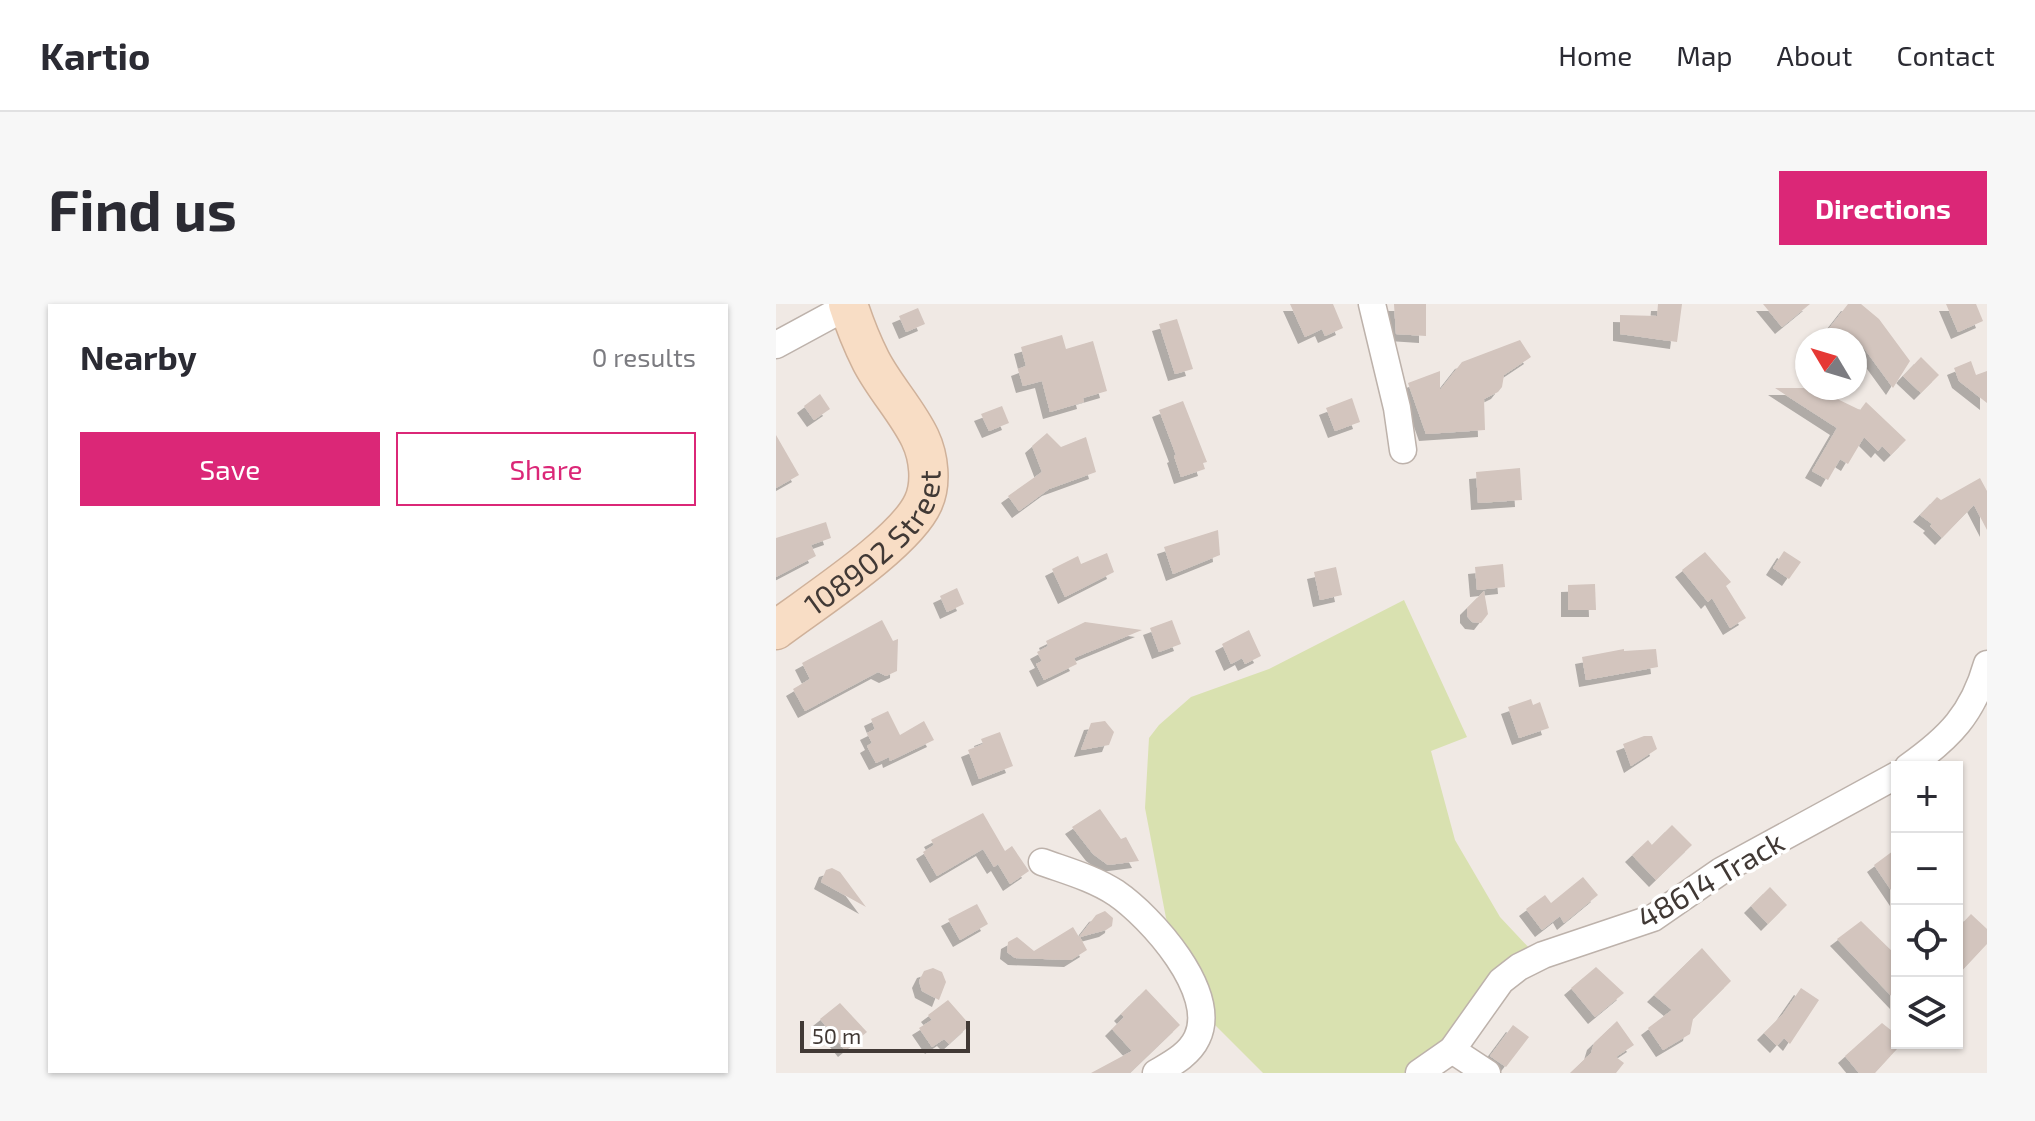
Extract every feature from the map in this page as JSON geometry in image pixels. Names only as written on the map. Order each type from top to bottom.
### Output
[{"type":"street","points":[[1372,304],[1397,408],[1403,450]]},
{"type":"street","name":"108902 Street","points":[[776,345],[848,305],[871,361],[920,438],[929,481],[924,502],[911,523],[890,543],[776,630]]},
{"type":"street","points":[[1916,761],[1943,741],[1960,723],[1972,704],[1987,664]]},
{"type":"street","name":"48614 Track","points":[[1419,1073],[1452,1050],[1501,981],[1519,967],[1543,955],[1653,918],[1721,871],[1891,778]]},
{"type":"street","points":[[1042,862],[1096,881],[1118,894],[1153,924],[1197,991],[1203,1018],[1198,1038],[1180,1058],[1156,1073]]},
{"type":"street","points":[[1452,1050],[1487,1073]]},
{"type":"green space","points":[[1404,600],[1467,737],[1431,751],[1455,840],[1500,917],[1531,950],[1444,1043],[1404,1073],[1263,1073],[1209,1019],[1166,918],[1145,808],[1149,738],[1191,697],[1269,669]]},
{"type":"building","points":[[1290,304],[1333,304],[1343,328],[1325,336],[1322,329],[1305,337]]},
{"type":"building","points":[[1394,304],[1426,304],[1426,336],[1396,334]]},
{"type":"building","points":[[1658,304],[1682,304],[1677,342],[1620,334],[1620,315],[1657,316]]},
{"type":"building","points":[[1763,304],[1810,304],[1782,327]]},
{"type":"building","points":[[1848,304],[1861,304],[1879,319],[1910,361],[1893,388],[1867,352],[1867,328],[1829,328]]},
{"type":"building","points":[[1946,304],[1976,304],[1983,321],[1958,332]]},
{"type":"building","points":[[918,308],[925,324],[906,332],[899,316]]},
{"type":"building","points":[[1177,319],[1193,369],[1175,374],[1159,324]]},
{"type":"building","points":[[1062,335],[1066,349],[1093,341],[1107,391],[1050,412],[1042,381],[1023,386],[1018,369],[1026,366],[1021,347]]},
{"type":"building","points":[[1520,340],[1531,357],[1504,375],[1498,392],[1484,399],[1485,430],[1426,434],[1408,383],[1440,371],[1440,390],[1462,362]]},
{"type":"building","points":[[1921,357],[1939,375],[1921,393],[1903,376]]},
{"type":"building","points":[[1971,361],[1976,375],[1987,371],[1987,403],[1959,381],[1954,368]]},
{"type":"building","points":[[1775,388],[1795,388],[1795,400],[1839,400],[1860,410],[1866,402],[1906,440],[1891,455],[1882,446],[1878,451],[1864,437],[1848,464],[1840,459],[1828,480],[1812,471],[1837,428]]},
{"type":"building","points":[[820,394],[830,409],[814,420],[804,406]]},
{"type":"building","points":[[1352,398],[1360,422],[1335,431],[1326,408]]},
{"type":"building","points":[[1183,401],[1207,462],[1203,463],[1205,469],[1181,477],[1159,410]]},
{"type":"building","points":[[1002,406],[1009,423],[989,431],[981,414]]},
{"type":"building","points":[[1047,433],[1061,447],[1086,437],[1096,472],[1049,489],[1019,511],[1008,496],[1042,472],[1032,446]]},
{"type":"building","points":[[776,435],[799,475],[776,488]]},
{"type":"building","points":[[1520,468],[1522,500],[1478,503],[1476,472]]},
{"type":"building","points":[[1980,478],[1987,491],[1987,530],[1974,505],[1942,538],[1930,526],[1932,524],[1920,515],[1937,497],[1941,500]]},
{"type":"building","points":[[826,522],[831,538],[811,545],[816,556],[776,577],[776,538]]},
{"type":"building","points":[[1218,530],[1220,555],[1173,574],[1164,547]]},
{"type":"building","points":[[1784,551],[1801,562],[1789,579],[1773,568]]},
{"type":"building","points":[[1705,552],[1731,582],[1726,586],[1746,618],[1730,628],[1712,598],[1708,602],[1682,570]]},
{"type":"building","points":[[1107,553],[1114,572],[1065,597],[1052,569],[1078,556],[1081,564]]},
{"type":"building","points":[[1503,564],[1505,587],[1477,590],[1475,567]]},
{"type":"building","points":[[1336,567],[1342,595],[1320,600],[1314,572]]},
{"type":"building","points":[[1595,584],[1596,610],[1568,610],[1568,585]]},
{"type":"building","points":[[957,588],[964,604],[947,612],[940,596]]},
{"type":"building","points":[[1484,591],[1488,614],[1481,623],[1472,622],[1467,616],[1467,608]]},
{"type":"building","points":[[882,620],[893,641],[898,639],[897,671],[886,676],[878,672],[805,711],[793,689],[810,679],[802,663]]},
{"type":"building","points":[[1172,620],[1181,644],[1159,652],[1150,628]]},
{"type":"building","points":[[1085,622],[1142,630],[1074,658],[1077,664],[1044,680],[1036,664],[1042,661],[1037,652],[1048,646],[1046,641]]},
{"type":"building","points":[[1249,630],[1261,656],[1245,664],[1242,658],[1231,664],[1222,644]]},
{"type":"building","points":[[1624,649],[1656,649],[1658,667],[1586,680],[1582,657]]},
{"type":"building","points":[[1531,699],[1533,705],[1540,702],[1549,728],[1519,738],[1508,707]]},
{"type":"building","points":[[888,711],[900,735],[924,721],[934,740],[890,761],[889,757],[876,763],[867,746],[872,743],[867,733],[875,729],[871,719]]},
{"type":"building","points":[[1105,721],[1114,732],[1109,745],[1081,750],[1091,723]]},
{"type":"building","points":[[1000,732],[1013,766],[979,779],[968,750],[983,744],[981,739]]},
{"type":"building","points":[[1652,736],[1657,749],[1631,766],[1623,744]]},
{"type":"building","points":[[1100,809],[1121,839],[1126,837],[1139,861],[1108,865],[1093,854],[1072,827]]},
{"type":"building","points":[[983,813],[1005,851],[1012,846],[1029,871],[1010,884],[998,864],[994,867],[983,849],[937,876],[923,852],[934,845],[931,840]]},
{"type":"building","points":[[1672,825],[1692,845],[1656,880],[1632,855],[1648,840],[1652,845]]},
{"type":"building","points":[[1891,852],[1891,890],[1874,865]]},
{"type":"building","points":[[832,868],[840,872],[866,907],[821,882],[826,870]]},
{"type":"building","points":[[1583,877],[1598,895],[1564,923],[1560,916],[1542,930],[1526,909],[1545,895],[1551,903]]},
{"type":"building","points":[[1770,887],[1787,905],[1768,924],[1751,906]]},
{"type":"building","points":[[977,904],[988,924],[960,940],[948,919]]},
{"type":"building","points":[[1105,911],[1113,918],[1112,926],[1080,937],[1087,950],[1071,960],[1015,958],[1007,952],[1008,942],[1017,937],[1034,951],[1073,927],[1079,937],[1096,915]]},
{"type":"building","points":[[1971,914],[1987,929],[1987,944],[1963,970],[1963,923]]},
{"type":"building","points":[[1861,921],[1891,950],[1891,996],[1837,939]]},
{"type":"building","points":[[1702,948],[1731,981],[1693,1019],[1690,1034],[1663,1050],[1648,1028],[1672,1010],[1654,995]]},
{"type":"building","points":[[1596,967],[1624,993],[1595,1017],[1571,988]]},
{"type":"building","points":[[933,968],[942,972],[946,982],[939,1000],[922,991],[919,981],[924,971]]},
{"type":"building","points":[[1801,988],[1819,1000],[1790,1044],[1784,1038],[1777,1046],[1764,1033],[1783,1014]]},
{"type":"building","points":[[1146,989],[1180,1025],[1130,1073],[1091,1073],[1132,1051],[1112,1029],[1124,1017],[1121,1014]]},
{"type":"building","points":[[948,1000],[970,1025],[949,1044],[944,1039],[932,1047],[919,1028],[932,1020],[928,1015]]},
{"type":"building","points":[[840,1003],[867,1032],[845,1050],[820,1019]]},
{"type":"building","points":[[1617,1021],[1634,1045],[1616,1057],[1624,1063],[1616,1073],[1570,1073],[1591,1053],[1594,1043]]},
{"type":"building","points":[[1882,1023],[1891,1030],[1891,1049],[1897,1049],[1875,1073],[1859,1073],[1845,1056]]},
{"type":"building","points":[[1513,1025],[1529,1037],[1506,1067],[1490,1056]]}]
